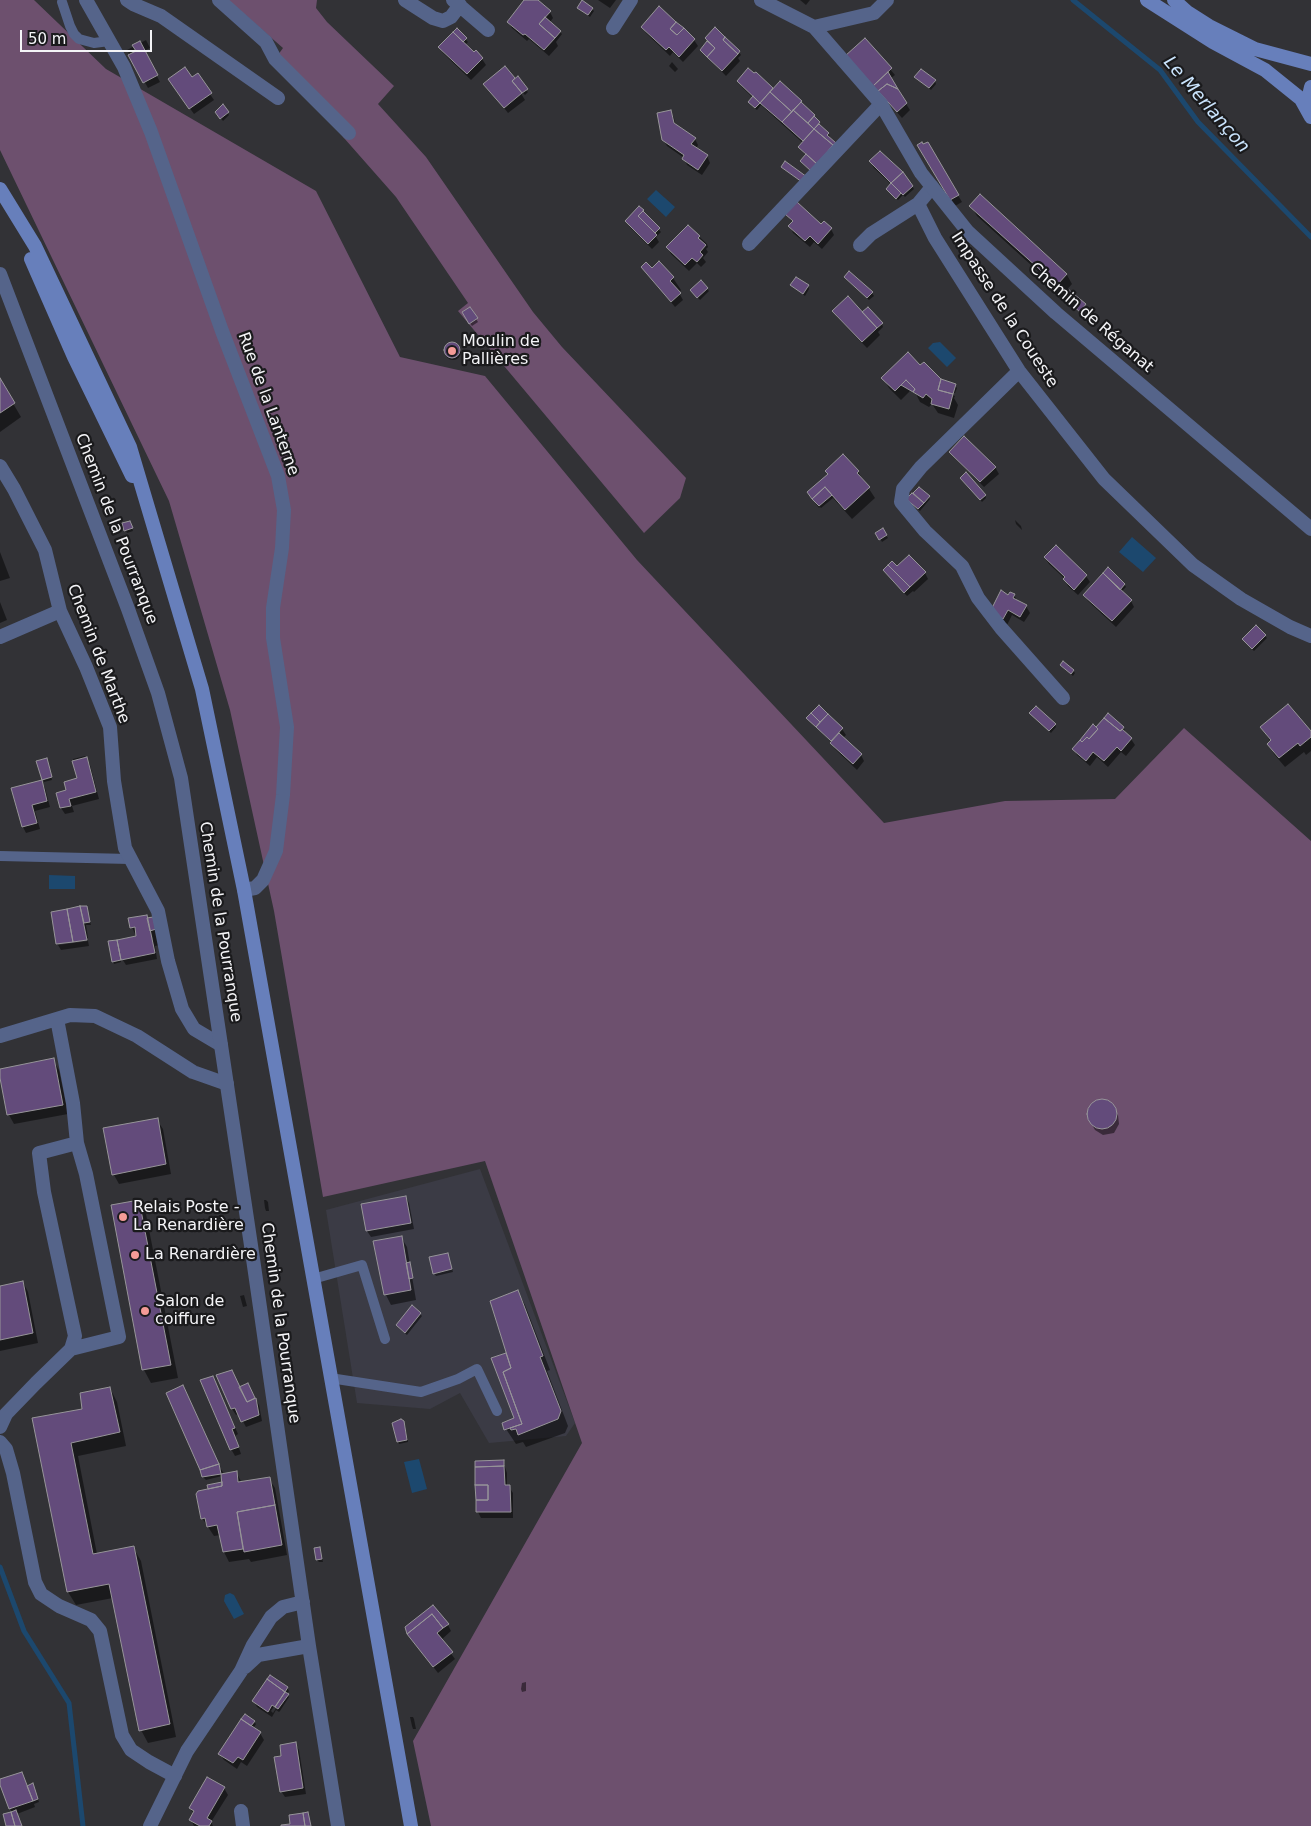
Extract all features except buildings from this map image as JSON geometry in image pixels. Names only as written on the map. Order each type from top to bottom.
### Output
[{"type":"main road","points":[[1147,0],[1213,42],[1265,70],[1301,99],[1310,115]]},
{"type":"main road","points":[[1174,0],[1209,26],[1255,49],[1311,64]]},
{"type":"main road","points":[[1310,115],[1308,100],[1311,87]]},
{"type":"main road","points":[[1,197],[35,246],[130,447],[202,689],[244,890],[411,1826]]},
{"type":"street","name":"Rue de la Lanterne","points":[[86,0],[124,67],[278,476],[284,510],[282,548],[273,608],[273,638],[287,727],[283,795],[276,851],[263,880],[255,888],[244,890]]},
{"type":"street","points":[[127,0],[161,16],[278,98]]},
{"type":"street","points":[[219,0],[266,42],[275,59],[349,133]]},
{"type":"street","points":[[405,0],[433,18],[442,21],[451,16],[456,3],[488,30]]},
{"type":"street","points":[[613,28],[631,0]]},
{"type":"street","points":[[761,0],[814,27],[874,13],[887,0]]},
{"type":"street","name":"Chemin de Réganat","points":[[814,27],[880,104],[921,173],[968,232],[1056,313],[1311,529]]},
{"type":"street","points":[[749,244],[880,104]]},
{"type":"street","points":[[860,245],[871,234],[918,204],[932,187]]},
{"type":"street","name":"Impasse de la Coueste","points":[[918,204],[936,238],[1019,371],[1104,479],[1192,565],[1241,599],[1290,627],[1311,636]]},
{"type":"street","name":"Chemin de la Pourranque","points":[[0,274],[128,609],[158,693],[181,778],[309,1646]]},
{"type":"street","points":[[1019,371],[921,467],[903,490],[901,502],[925,531],[962,566],[978,598],[1001,628],[1063,698]]},
{"type":"street","name":"Chemin de Marthe","points":[[0,466],[45,550],[60,611],[86,666],[110,727],[114,781],[125,848],[158,911],[168,962],[182,1009],[194,1029],[221,1045]]},
{"type":"street","points":[[0,637],[60,611]]},
{"type":"street","points":[[0,1036],[70,1015],[95,1016],[137,1036],[193,1072],[227,1084]]},
{"type":"street","points":[[0,1427],[6,1414],[72,1349],[119,1337],[86,1174],[77,1143],[73,1103],[57,1019]]},
{"type":"street","points":[[72,1349],[75,1336],[44,1192],[39,1153],[77,1143]]},
{"type":"street","points":[[0,1442],[6,1449],[13,1473],[35,1582],[41,1594],[58,1606],[91,1620],[100,1631],[122,1735],[131,1750],[175,1776]]},
{"type":"street","points":[[150,1826],[187,1751],[241,1671],[253,1645],[271,1617],[283,1606],[303,1602]]},
{"type":"street","points":[[241,1671],[258,1656],[309,1646],[338,1826]]},
{"type":"street","points":[[241,1811],[243,1826]]},
{"type":"lane","points":[[62,2],[70,26],[79,39],[86,42],[109,41]]},
{"type":"lane","points":[[0,856],[130,859]]},
{"type":"lane","points":[[312,1279],[362,1265],[384,1339]]},
{"type":"lane","points":[[330,1378],[421,1392],[477,1370],[497,1411]]},
{"type":"shaded area","points":[[0,0],[34,0],[106,69],[316,191],[400,357],[485,376],[637,560],[884,823],[1005,801],[1115,799],[1184,728],[1311,841],[1311,1826],[431,1826],[413,1741],[582,1443],[485,1161],[323,1197],[274,911],[230,710],[169,501],[0,150]]},
{"type":"shaded area","points":[[228,0],[317,0],[316,8],[327,22],[394,86],[378,104],[426,157],[533,312],[562,347],[686,478],[680,498],[644,533],[458,311],[468,303],[396,197],[344,138],[278,55],[283,48]]},
{"type":"shaded area","points":[[480,1169],[575,1423],[566,1436],[489,1443],[460,1393],[430,1409],[357,1403],[326,1210]]},
{"type":"water","points":[[656,190],[675,207],[666,217],[647,199]]},
{"type":"water","points":[[940,342],[956,358],[947,367],[928,348],[933,343]]},
{"type":"water","points":[[1132,537],[1156,558],[1143,572],[1119,552]]},
{"type":"water","points":[[49,875],[75,876],[75,889],[49,889]]},
{"type":"water","points":[[419,1459],[427,1489],[412,1493],[404,1462]]},
{"type":"water","points":[[230,1593],[234,1595],[244,1614],[234,1619],[224,1601],[225,1595]]},
{"type":"waterway","name":"Le Merlançon","points":[[1073,0],[1160,70],[1198,122],[1311,237]]},
{"type":"waterway","points":[[0,1567],[24,1631],[69,1703],[83,1826]]},
{"type":"place","name":"Moulin de Pallières","points":[[452,351]]},
{"type":"place","name":"Relais Poste - La Renardière","points":[[123,1217]]},
{"type":"place","name":"La Renardière","points":[[135,1255]]},
{"type":"place","name":"Salon de coiffure","points":[[145,1311]]}]
